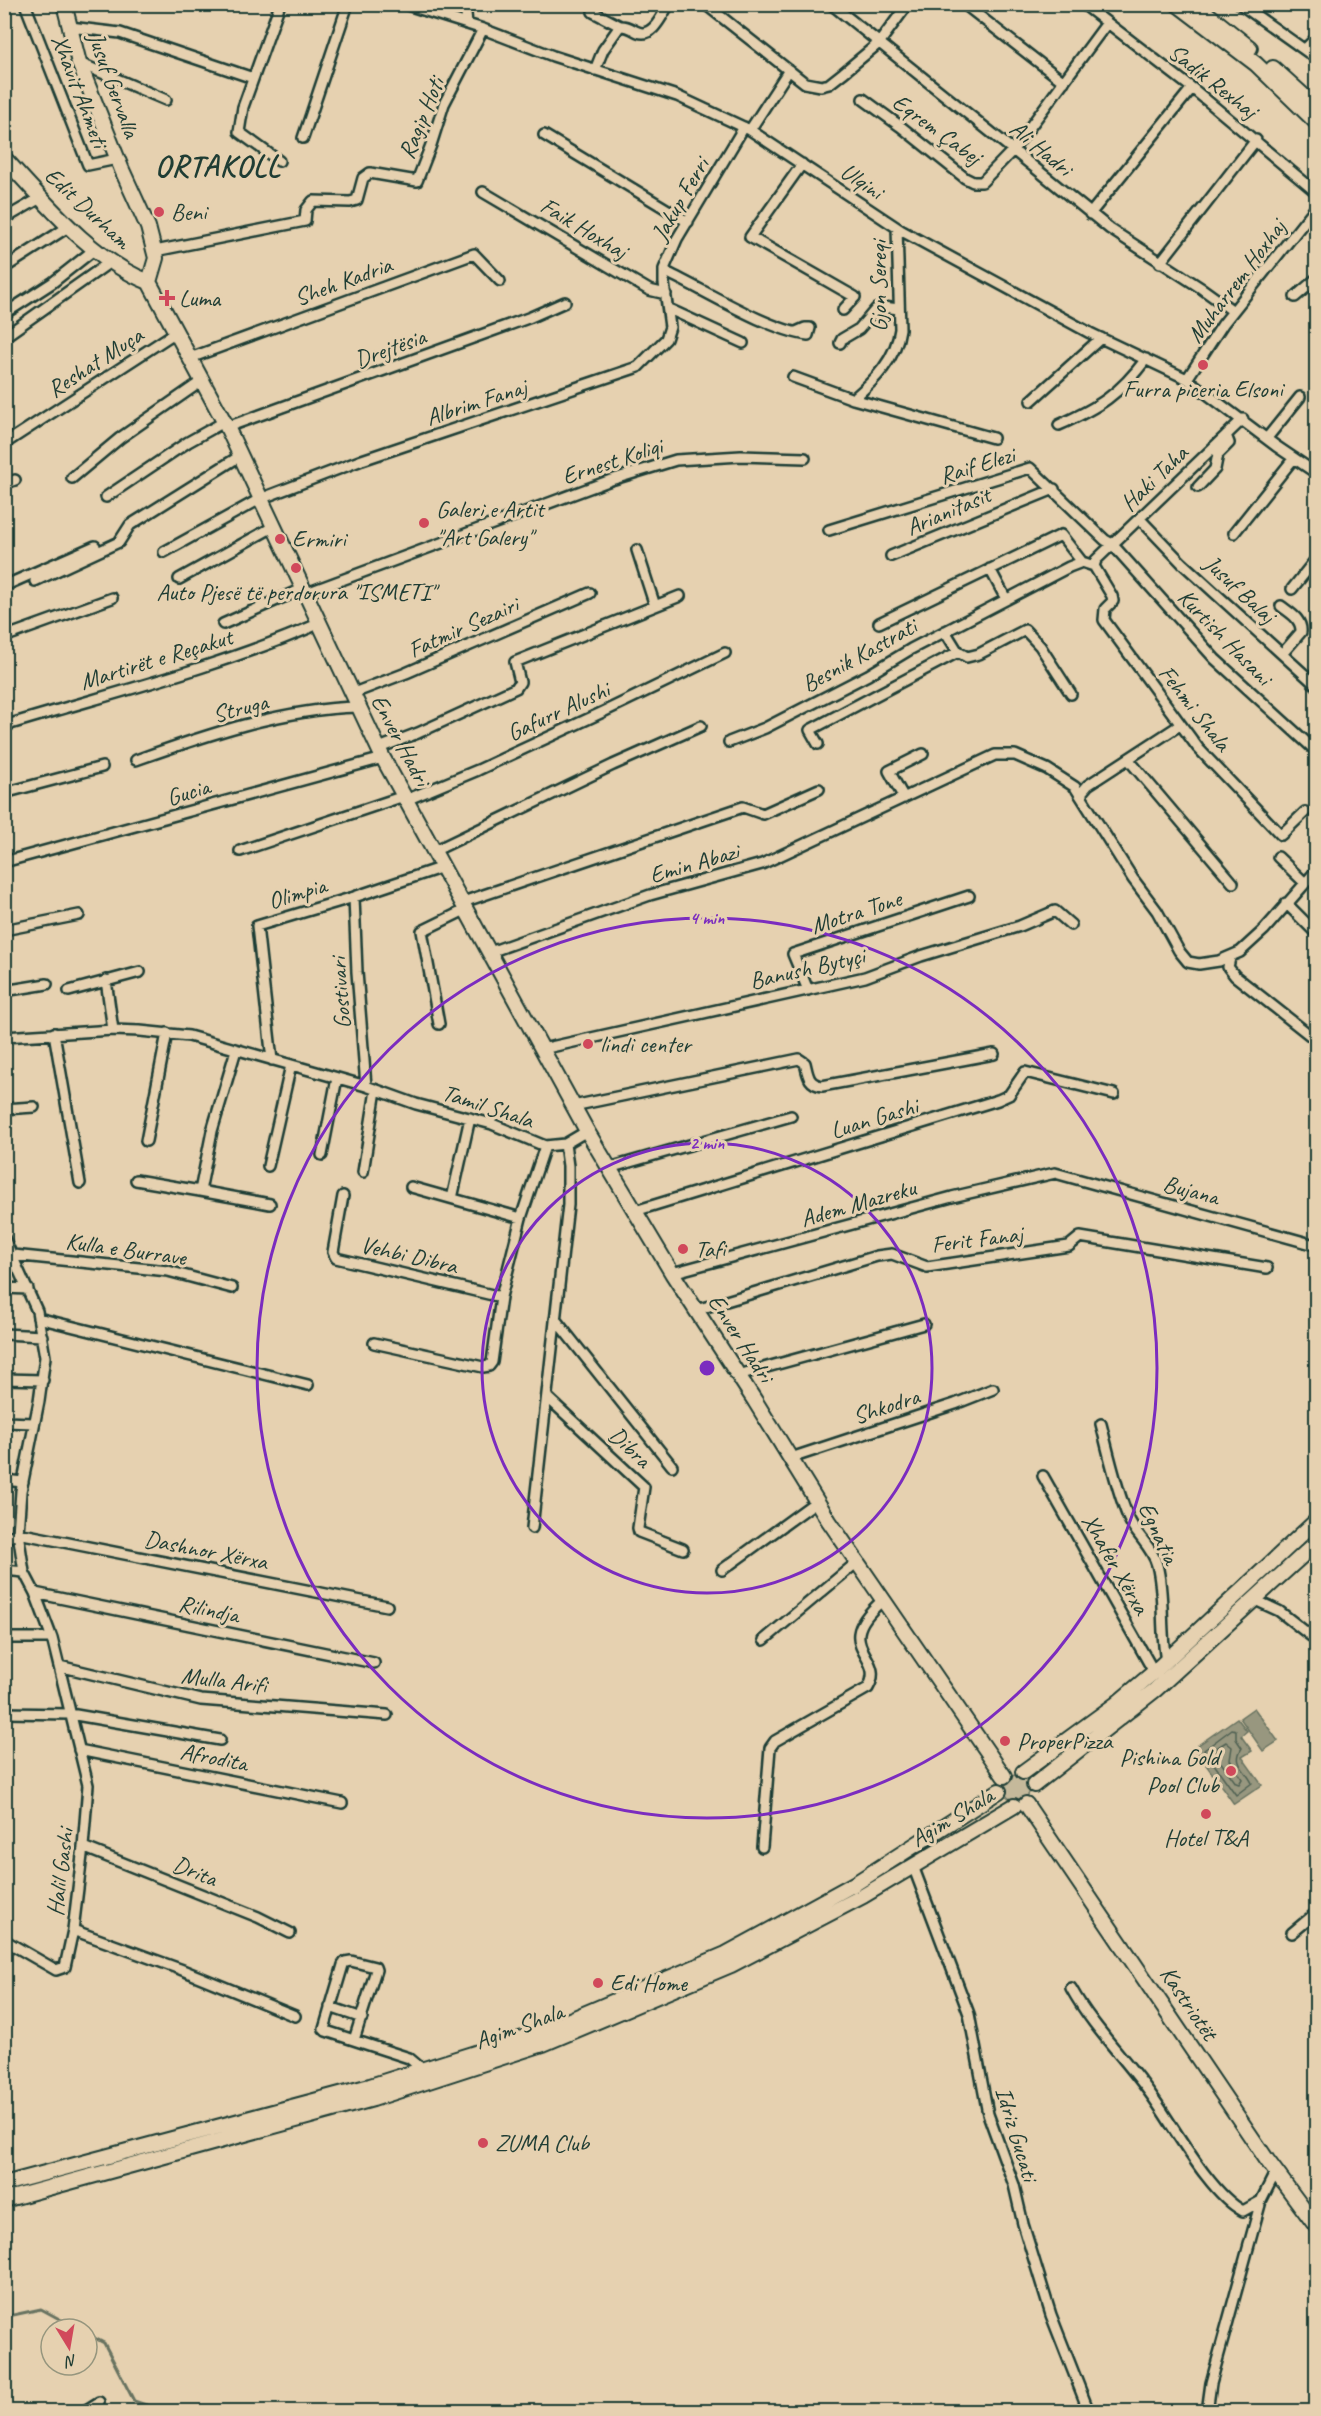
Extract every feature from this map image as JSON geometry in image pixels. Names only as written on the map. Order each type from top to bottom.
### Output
[{"type":"main road","name":"Jusuf Gervalla","points":[[64,4],[79,63],[117,159],[148,227],[155,251],[154,267],[149,282]]},
{"type":"main road","points":[[1177,4],[1256,64],[1317,122]]},
{"type":"main road","points":[[1195,4],[1258,54],[1317,107]]},
{"type":"main road","name":"Edit Durham","points":[[4,158],[9,171],[42,197],[68,226],[110,262],[128,274],[149,282]]},
{"type":"main road","name":"Enver Hadri","points":[[149,282],[225,425],[381,753],[587,1131],[672,1273],[856,1563],[1004,1776]]},
{"type":"main road","name":"Agim Shala","points":[[1020,1805],[1004,1801],[999,1785],[1004,1776],[1010,1772],[1023,1772],[1115,1704],[1154,1672],[1317,1521]]},
{"type":"main road","points":[[1023,1772],[1031,1778],[1034,1785],[1155,1690],[1317,1543]]},
{"type":"main road","name":"Agim Shala","points":[[4,2200],[373,2099],[543,2044],[731,1965],[863,1896],[1020,1805],[1033,1795],[1034,1785]]},
{"type":"main road","name":"Agim Shala","points":[[4,2184],[326,2098],[539,2032],[726,1954],[856,1883],[999,1791]]},
{"type":"main road","name":"Kastriotët","points":[[1020,1805],[1317,2226]]},
{"type":"street","name":"Xhavit Ahmeti","points":[[25,4],[88,165],[117,159]]},
{"type":"street","points":[[279,161],[238,132],[243,107],[280,4]]},
{"type":"street","points":[[303,138],[348,4]]},
{"type":"street","name":"Ulqini","points":[[404,4],[677,96],[747,128],[897,228],[1101,338],[1187,379],[1317,473]]},
{"type":"street","points":[[465,4],[467,24]]},
{"type":"street","points":[[593,12],[620,26],[624,25],[646,33],[652,30],[669,4]]},
{"type":"street","points":[[705,4],[805,83],[821,86],[829,84],[879,42],[908,4]]},
{"type":"street","name":"Ali Hadri","points":[[831,4],[1090,214],[1233,311]]},
{"type":"street","points":[[964,4],[1064,82]]},
{"type":"street","name":"Sadik Rexhaj","points":[[1083,4],[1192,88],[1317,192]]},
{"type":"street","points":[[1240,4],[1317,58]]},
{"type":"street","points":[[1013,150],[1107,23]]},
{"type":"street","points":[[595,70],[603,50],[620,26]]},
{"type":"street","points":[[70,27],[120,33],[253,78]]},
{"type":"street","name":"Ragip Hoti","points":[[155,251],[305,221],[306,210],[313,201],[350,202],[357,200],[363,178],[370,173],[417,181],[444,104],[483,29]]},
{"type":"street","points":[[1305,49],[1317,38]]},
{"type":"street","points":[[79,63],[166,100]]},
{"type":"street","name":"Jakup Ferri","points":[[666,294],[663,283],[664,268],[688,222],[747,128],[789,70]]},
{"type":"street","points":[[1090,214],[1192,88]]},
{"type":"street","name":"Eqrem Çabej","points":[[862,99],[973,182],[982,182],[988,178],[1013,150]]},
{"type":"street","points":[[544,135],[688,222]]},
{"type":"street","points":[[1160,263],[1256,140]]},
{"type":"street","points":[[802,164],[750,237],[855,297],[843,310]]},
{"type":"street","name":"Faik Hoxhaj","points":[[483,192],[650,290],[666,294]]},
{"type":"street","points":[[4,219],[42,197]]},
{"type":"street","name":"Muharrem Hoxhaj","points":[[1187,379],[1233,311],[1317,207]]},
{"type":"street","points":[[4,268],[68,226]]},
{"type":"street","name":"Gjon Sereqi","points":[[853,399],[880,374],[898,342],[897,228]]},
{"type":"street","points":[[4,314],[52,283],[95,249]]},
{"type":"street","name":"Sheh Kadria","points":[[190,358],[474,254],[500,281]]},
{"type":"street","points":[[4,338],[110,262]]},
{"type":"street","points":[[664,268],[668,273],[737,307],[794,331]]},
{"type":"street","points":[[1295,297],[1317,279]]},
{"type":"street","name":"Albrim Fanaj","points":[[260,499],[362,460],[614,377],[638,367],[666,339],[670,327],[666,294]]},
{"type":"street","name":"Drejtësia","points":[[106,497],[188,442],[225,425],[565,302]]},
{"type":"street","points":[[840,343],[842,339],[859,329],[876,309],[883,307],[899,309]]},
{"type":"street","points":[[669,309],[743,343]]},
{"type":"street","name":"Reshat Muça","points":[[4,444],[176,332]]},
{"type":"street","points":[[1031,401],[1101,338]]},
{"type":"street","points":[[1059,425],[1102,404],[1116,394],[1146,359]]},
{"type":"street","points":[[793,377],[853,399],[993,438]]},
{"type":"street","points":[[72,478],[120,438],[202,381]]},
{"type":"street","points":[[1267,438],[1300,397]]},
{"type":"street","name":"Haki Taha","points":[[1094,566],[1096,560],[1112,544],[1243,419]]},
{"type":"street","points":[[1198,488],[1215,469],[1218,454],[1228,443],[1226,435]]},
{"type":"street","points":[[34,581],[119,542],[130,525],[240,456]]},
{"type":"street","name":"Ernest Koliqi","points":[[303,591],[611,480],[676,460],[741,456],[805,458]]},
{"type":"street","points":[[1234,534],[1294,458]]},
{"type":"street","name":"Raif Elezi","points":[[829,530],[1030,468],[1105,540],[1112,544]]},
{"type":"street","points":[[4,484],[15,480]]},
{"type":"street","name":"Arianitasit","points":[[891,556],[1054,489]]},
{"type":"street","points":[[164,552],[260,499]]},
{"type":"street","name":"Jusuf Balaj","points":[[1140,519],[1182,563],[1317,685]]},
{"type":"street","points":[[179,579],[273,527]]},
{"type":"street","name":"Besnik Kastrati","points":[[729,742],[765,728],[868,675],[1006,599],[1082,562],[1061,535],[879,623]]},
{"type":"street","name":"Kurtish Hasani","points":[[1112,544],[1215,660],[1317,751]]},
{"type":"street","points":[[4,586],[95,546]]},
{"type":"street","points":[[637,550],[655,606],[680,596]]},
{"type":"street","points":[[1292,589],[1317,559]]},
{"type":"street","points":[[1082,562],[1094,566]]},
{"type":"street","name":"Fehmi Shala","points":[[1094,566],[1113,601],[1106,609],[1104,620],[1198,748],[1281,835],[1305,813]]},
{"type":"street","points":[[990,569],[1006,599]]},
{"type":"street","points":[[223,624],[303,591]]},
{"type":"street","name":"Fatmir Sezairi","points":[[351,694],[406,673],[590,593]]},
{"type":"street","points":[[4,637],[112,598]]},
{"type":"street","name":"Gucia","points":[[4,862],[381,753],[418,733],[516,688],[520,682],[515,662],[655,606]]},
{"type":"street","points":[[1281,606],[1297,618],[1302,627],[1301,632],[1282,654]]},
{"type":"street","name":"Martirët e Reçakut","points":[[4,726],[180,673],[256,648],[318,624]]},
{"type":"street","points":[[945,631],[958,652],[971,657],[1025,630],[1040,646],[1071,694]]},
{"type":"street","points":[[818,744],[810,730],[958,652]]},
{"type":"street","name":"Gafurr Alushi","points":[[240,851],[405,798],[603,712],[725,653]]},
{"type":"street","name":"Struga","points":[[136,760],[231,729],[287,716],[339,707],[358,707]]},
{"type":"street","points":[[1082,797],[1088,785],[1180,725]]},
{"type":"street","points":[[434,852],[613,765],[701,726]]},
{"type":"street","points":[[904,798],[889,771],[923,754]]},
{"type":"street","name":"Emin Abazi","points":[[490,952],[650,895],[762,864],[995,755],[1015,755],[1068,781],[1082,797],[1133,879],[1157,911],[1188,963],[1199,964],[1230,958]]},
{"type":"street","points":[[1129,760],[1233,883]]},
{"type":"street","points":[[4,793],[102,767]]},
{"type":"street","points":[[439,1024],[422,931],[465,906],[743,807],[763,814],[819,789]]},
{"type":"street","points":[[1278,857],[1305,883]]},
{"type":"street","name":"Olimpia","points":[[272,1060],[257,926],[443,867]]},
{"type":"street","points":[[1317,871],[1264,930],[1230,958],[1228,967],[1235,976],[1317,1040]]},
{"type":"street","name":"Motra Tone","points":[[808,990],[793,954],[969,896]]},
{"type":"street","name":"Gostivari","points":[[354,897],[366,1086]]},
{"type":"street","points":[[1286,903],[1317,933]]},
{"type":"street","name":"Banush Bytyçi","points":[[542,1049],[865,977],[921,956],[1020,926],[1055,911],[1071,925]]},
{"type":"street","points":[[4,930],[80,915]]},
{"type":"street","points":[[69,991],[140,972]]},
{"type":"street","points":[[106,980],[113,1030]]},
{"type":"street","points":[[4,991],[47,984]]},
{"type":"street","name":"Tamil Shala","points":[[4,1038],[113,1030],[189,1036],[470,1118],[518,1133],[545,1146],[565,1144],[587,1131]]},
{"type":"street","points":[[54,1033],[80,1183]]},
{"type":"street","points":[[146,1141],[167,1033]]},
{"type":"street","points":[[200,1191],[212,1131],[236,1050]]},
{"type":"street","points":[[573,1106],[799,1059],[805,1063],[809,1081],[822,1086],[994,1054]]},
{"type":"street","points":[[268,1167],[291,1065]]},
{"type":"street","name":"Luan Gashi","points":[[635,1211],[998,1100],[1009,1095],[1025,1072],[1114,1094]]},
{"type":"street","points":[[322,1155],[336,1078]]},
{"type":"street","points":[[363,1172],[376,1090]]},
{"type":"street","points":[[4,1109],[34,1107]]},
{"type":"street","points":[[609,1168],[791,1116]]},
{"type":"street","points":[[453,1194],[470,1118]]},
{"type":"street","points":[[532,1528],[568,1205],[568,1166],[565,1144]]},
{"type":"street","points":[[374,1343],[483,1367],[489,1366],[492,1362],[501,1297],[521,1218],[545,1146]]},
{"type":"street","name":"Bujana","points":[[1055,1173],[1315,1245]]},
{"type":"street","name":"Adem Mazreku","points":[[672,1273],[952,1197],[1055,1173]]},
{"type":"street","points":[[136,1180],[270,1204]]},
{"type":"street","points":[[411,1186],[521,1218]]},
{"type":"street","name":"Vehbi Dibra","points":[[343,1196],[333,1252],[336,1258],[501,1297]]},
{"type":"street","name":"Ferit Fanaj","points":[[696,1310],[877,1256],[892,1254],[927,1267],[1069,1246],[1080,1237],[1267,1268]]},
{"type":"street","name":"Halil Gashi","points":[[4,1238],[28,1289],[38,1318],[45,1357],[43,1380],[23,1482],[18,1533],[24,1572],[35,1593],[60,1666],[88,1785],[73,1930],[65,1967],[56,1970],[4,1940]]},
{"type":"street","name":"Kulla e Burrave","points":[[13,1256],[168,1271],[232,1288]]},
{"type":"street","points":[[4,1288],[28,1289]]},
{"type":"street","points":[[38,1318],[308,1386]]},
{"type":"street","name":"Dibra","points":[[555,1319],[672,1466]]},
{"type":"street","points":[[738,1375],[924,1324]]},
{"type":"street","points":[[4,1334],[42,1336]]},
{"type":"street","points":[[4,1379],[43,1380]]},
{"type":"street","name":"Shkodra","points":[[790,1458],[955,1404],[993,1389]]},
{"type":"street","name":"Dibra","points":[[547,1397],[644,1488],[639,1532],[683,1549]]},
{"type":"street","points":[[4,1422],[34,1423]]},
{"type":"street","name":"Egnatia","points":[[1101,1424],[1128,1517],[1156,1562],[1161,1584],[1163,1646],[1166,1661]]},
{"type":"street","name":"Xhafer Xërxa","points":[[1043,1476],[1154,1672]]},
{"type":"street","points":[[4,1480],[23,1482]]},
{"type":"street","points":[[722,1570],[817,1501]]},
{"type":"street","points":[[4,1539],[18,1533]]},
{"type":"street","name":"Dashnor Xërxa","points":[[18,1533],[387,1606]]},
{"type":"street","points":[[764,1640],[856,1563]]},
{"type":"street","points":[[4,1570],[24,1572]]},
{"type":"street","name":"Rilindja","points":[[35,1593],[374,1663]]},
{"type":"street","points":[[1255,1600],[1279,1611],[1317,1640]]},
{"type":"street","points":[[762,1847],[770,1748],[775,1741],[868,1688],[873,1681],[872,1670],[857,1633],[859,1626],[872,1609],[882,1601]]},
{"type":"street","points":[[4,1638],[52,1638]]},
{"type":"street","name":"Mulla Arifi","points":[[60,1666],[201,1700],[387,1715]]},
{"type":"street","points":[[4,1713],[70,1714],[220,1740]]},
{"type":"street","name":"Afrodita","points":[[80,1750],[342,1803]]},
{"type":"street","name":"Drita","points":[[83,1847],[258,1917],[290,1933]]},
{"type":"street","name":"Idriz Gucati","points":[[913,1866],[969,2014],[988,2114],[1014,2186],[1023,2224],[1051,2315],[1089,2412]]},
{"type":"street","points":[[1292,1933],[1317,1913]]},
{"type":"street","points":[[73,1930],[180,1969],[295,2016]]},
{"type":"street","points":[[354,2040],[376,1975],[375,1967],[351,1961],[345,1962],[324,2029],[354,2040],[409,2058],[422,2069]]},
{"type":"street","points":[[1071,1988],[1118,2054],[1151,2093],[1213,2184],[1232,2206],[1243,2211],[1261,2201]]},
{"type":"street","points":[[330,2007],[362,2018]]},
{"type":"street","points":[[1207,2412],[1211,2383],[1261,2201],[1276,2171]]},
{"type":"street","points":[[83,2412],[99,2402]]},
{"type":"shaded area","points":[[1017,1775],[1026,1779],[1030,1788],[1026,1797],[1017,1801],[1008,1797],[1004,1788],[1008,1779]]},
{"type":"water","points":[[1254,1708],[1278,1741],[1263,1751],[1240,1718]]},
{"type":"water","name":"Pishina Gold Pool Club","points":[[1237,1718],[1247,1731],[1241,1736],[1252,1751],[1242,1757],[1262,1785],[1234,1804],[1194,1748]]},
{"type":"waterway","points":[[4,2317],[41,2309],[56,2317]]},
{"type":"waterway","points":[[99,2340],[104,2343],[134,2401],[167,2412]]},
{"type":"place","name":"Beni","points":[[159,212]]},
{"type":"place","name":"Luma","points":[[167,298]]},
{"type":"place","name":"Furra piceria Elsoni","points":[[1203,365]]},
{"type":"place","name":"Galeri e Artit \"Art Galery\"","points":[[424,523]]},
{"type":"place","name":"Ermiri","points":[[280,539]]},
{"type":"place","name":"Auto Pjesë të perdorura \"ISMETI\"","points":[[296,568]]},
{"type":"place","name":"lindi center","points":[[588,1044]]},
{"type":"place","name":"Tafi","points":[[683,1249]]},
{"type":"place","name":"ProperPizza","points":[[1005,1741]]},
{"type":"place","name":"Pishina Gold Pool Club","points":[[1231,1771]]},
{"type":"place","name":"Hotel T&A","points":[[1206,1814]]},
{"type":"place","name":"Edi Home","points":[[598,1983]]},
{"type":"place","name":"ZUMA Club","points":[[483,2143]]},
{"type":"district","name":"ORTAKOLL","points":[[218,166]]}]
